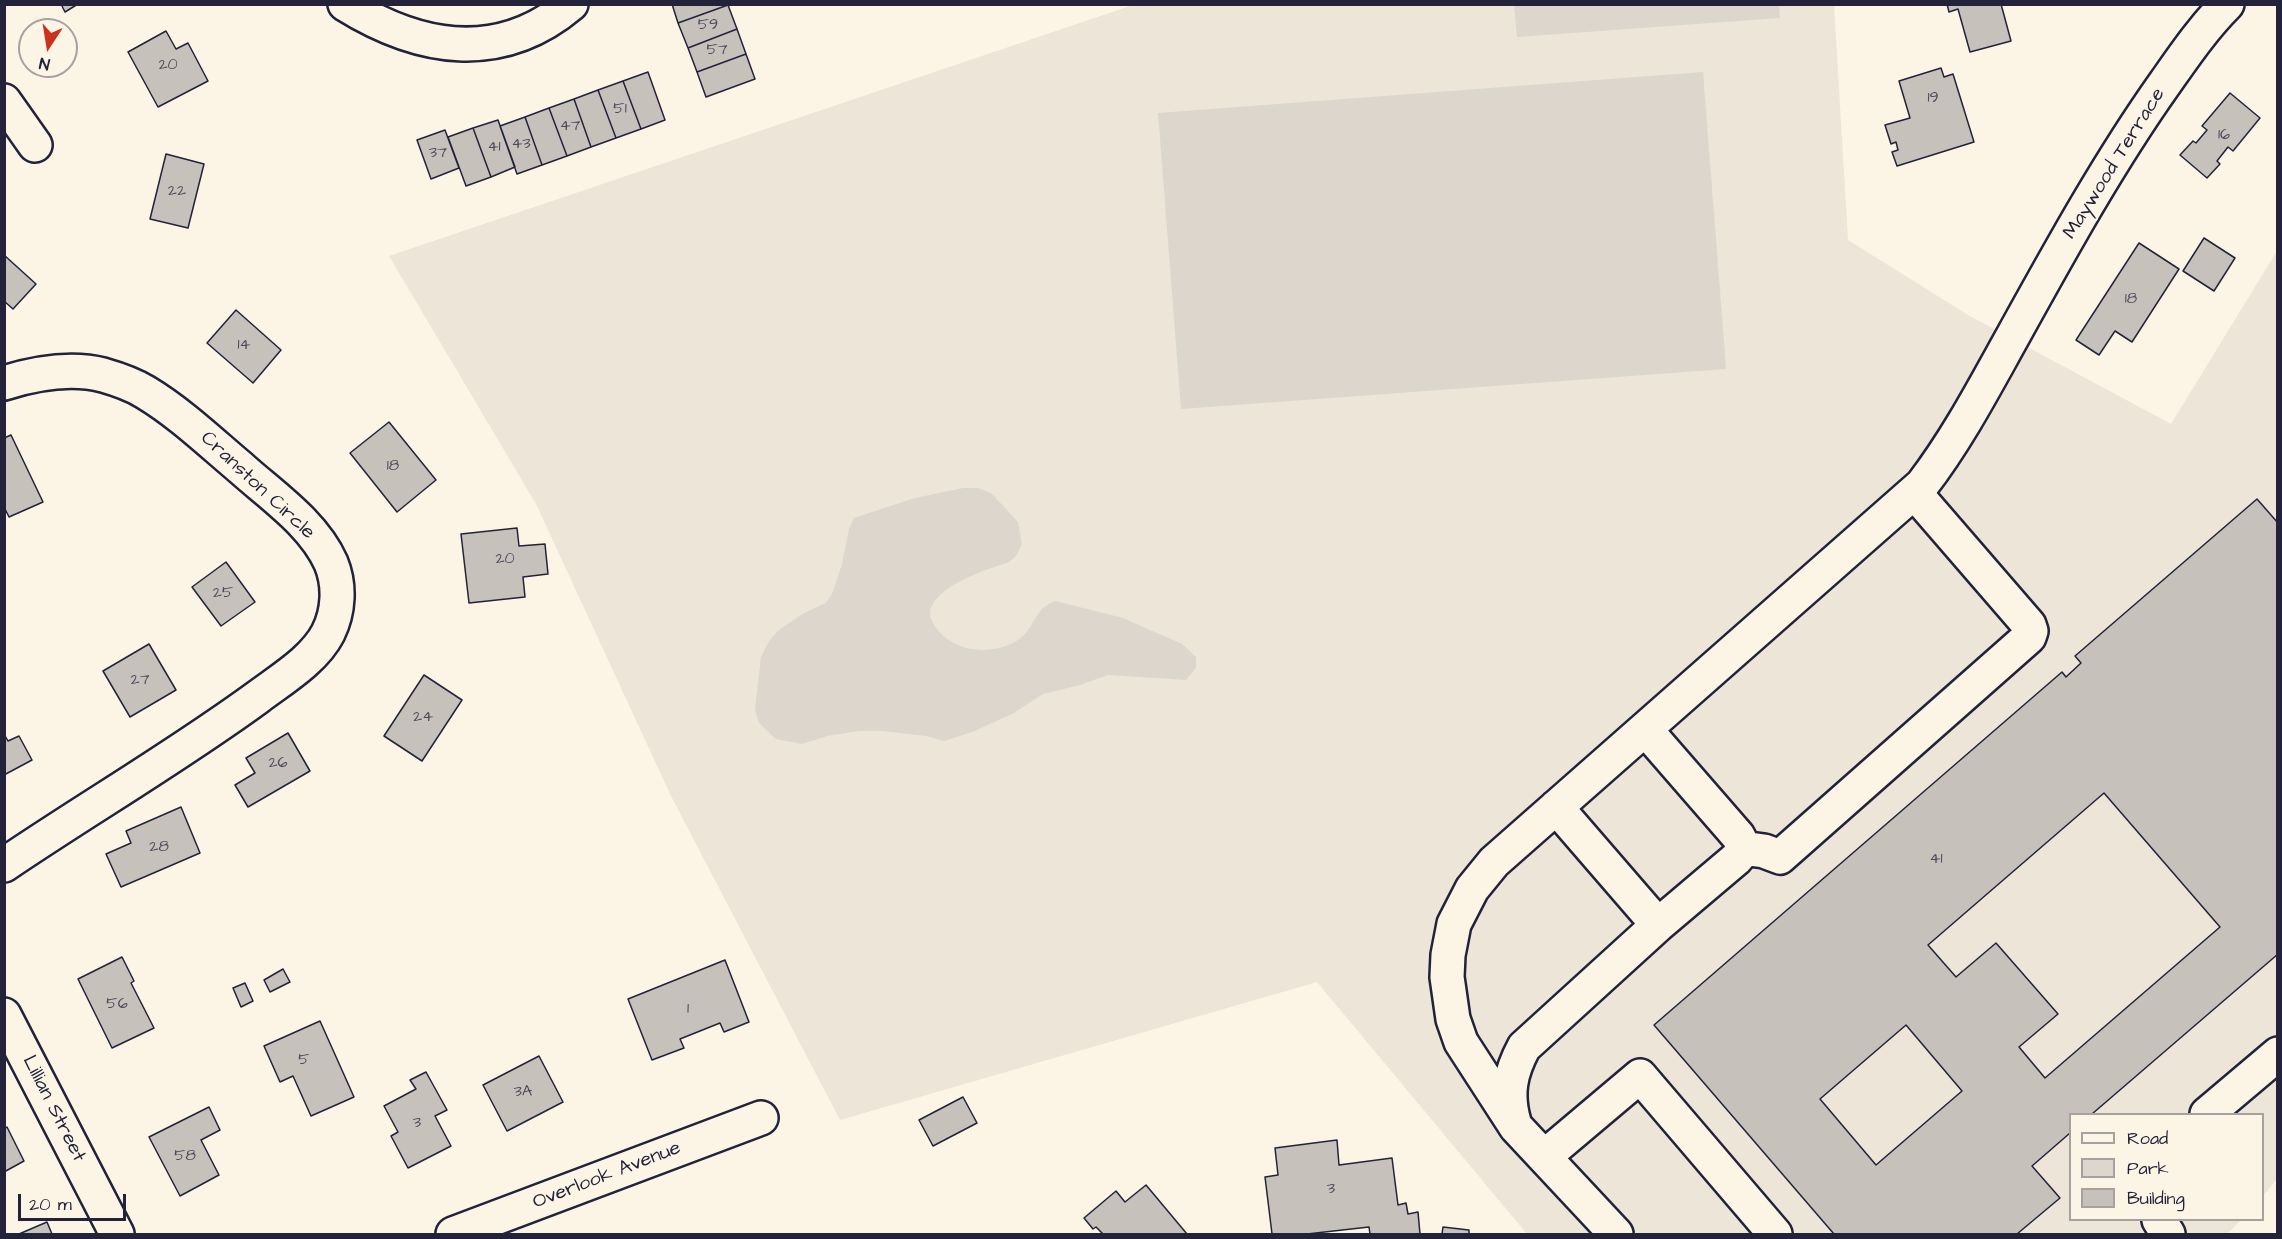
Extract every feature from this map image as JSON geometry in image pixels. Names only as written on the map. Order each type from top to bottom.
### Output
[{"type":"street","points":[[345,4],[387,28],[412,36],[445,43],[478,45],[500,42],[536,28],[552,20],[571,4]]},
{"type":"street","name":"Maywood Terrace","points":[[1616,1234],[1516,1127],[1461,1042],[1452,1019],[1449,997],[1448,955],[1454,924],[1472,889],[1494,862],[1914,492],[1943,458],[2147,108],[2213,18],[2227,4]]},
{"type":"street","points":[[4,100],[35,145]]},
{"type":"street","name":"Cranston Circle","points":[[4,383],[48,373],[74,371],[101,375],[128,384],[156,399],[295,515],[326,552],[335,576],[337,593],[335,615],[323,641],[285,677],[222,723],[4,865]]},
{"type":"street","points":[[1742,848],[1764,851],[1780,857],[2029,638],[2029,625],[1914,492]]},
{"type":"street","points":[[1516,1127],[1509,1105],[1509,1086],[1514,1065],[1524,1047],[1658,925],[1736,859],[1742,848],[1738,836],[1645,729]]},
{"type":"street","points":[[1556,807],[1658,925]]},
{"type":"street","name":"Lillian Street","points":[[4,1015],[117,1234]]},
{"type":"street","points":[[2208,1113],[2277,1054]]},
{"type":"street","points":[[1544,1157],[1640,1076],[1775,1234]]},
{"type":"street","name":"Overlook Avenue","points":[[453,1234],[761,1118]]},
{"type":"street","points":[[2160,1221],[2168,1234]]},
{"type":"shaded area","points":[[1133,5],[1834,5],[1848,240],[1968,315],[2171,424],[2277,251],[2277,1179],[2264,1195],[2264,1113],[2069,1113],[2069,1221],[2240,1221],[2227,1234],[1527,1234],[1317,982],[840,1120],[671,796],[536,504],[389,256]]},
{"type":"green space","points":[[1779,4],[1780,18],[1517,37],[1514,5]]},
{"type":"green space","points":[[1703,72],[1726,369],[1181,409],[1158,113]]},
{"type":"green space","points":[[963,488],[978,488],[991,493],[1018,522],[1022,544],[1016,556],[1009,562],[956,583],[939,596],[931,607],[931,617],[941,634],[950,641],[970,649],[1003,647],[1024,635],[1039,612],[1055,601],[1123,618],[1182,644],[1196,657],[1196,668],[1186,680],[1108,675],[1043,694],[1014,713],[972,732],[944,741],[926,736],[882,731],[859,731],[827,736],[802,744],[776,739],[759,723],[755,710],[761,657],[769,641],[779,630],[804,613],[826,603],[832,594],[842,564],[849,529],[854,518],[915,498]]},
{"type":"building","points":[[61,4],[78,4],[65,12]]},
{"type":"building","points":[[672,4],[728,4],[728,5],[678,23]]},
{"type":"building","points":[[1947,4],[2001,4],[2011,41],[1970,52],[1958,9],[1949,12]]},
{"type":"building","points":[[728,5],[737,29],[688,48],[678,23]]},
{"type":"building","points":[[737,29],[746,54],[697,72],[688,48]]},
{"type":"building","points":[[166,31],[176,49],[188,43],[208,81],[158,107],[128,52]]},
{"type":"building","points":[[746,54],[755,79],[706,97],[697,72]]},
{"type":"building","points":[[1941,68],[1944,77],[1953,74],[1974,142],[1897,166],[1892,152],[1898,150],[1896,142],[1891,144],[1885,125],[1910,118],[1899,81]]},
{"type":"building","points":[[648,72],[665,120],[641,129],[623,81]]},
{"type":"building","points":[[623,81],[641,129],[616,138],[598,90]]},
{"type":"building","points":[[598,90],[616,138],[591,147],[574,99]]},
{"type":"building","points":[[2230,93],[2260,118],[2233,151],[2228,147],[2217,161],[2220,164],[2207,178],[2180,155],[2193,141],[2196,143],[2207,130],[2202,126]]},
{"type":"building","points":[[574,99],[591,147],[567,156],[549,108]]},
{"type":"building","points":[[549,108],[567,156],[542,165],[525,117]]},
{"type":"building","points":[[525,117],[542,165],[517,174],[500,126]]},
{"type":"building","points":[[498,120],[515,167],[491,177],[473,128]]},
{"type":"building","points":[[473,128],[491,177],[466,186],[448,137]]},
{"type":"building","points":[[445,130],[459,168],[431,179],[417,140]]},
{"type":"building","points":[[166,154],[204,164],[188,228],[150,219]]},
{"type":"building","points":[[2204,238],[2235,258],[2214,291],[2183,271]]},
{"type":"building","points":[[2139,243],[2179,269],[2132,342],[2115,331],[2099,355],[2076,340]]},
{"type":"building","points":[[4,255],[36,284],[13,309],[4,301]]},
{"type":"building","points":[[236,310],[281,350],[253,383],[207,343]]},
{"type":"building","points":[[389,422],[436,480],[397,512],[350,453]]},
{"type":"building","points":[[11,435],[43,502],[9,517],[4,507],[4,438]]},
{"type":"building","points":[[2257,499],[2278,523],[2278,954],[2093,1113],[2069,1113],[2069,1134],[2032,1166],[2060,1198],[2017,1234],[1834,1234],[1654,1025],[2062,672],[2066,677],[2081,663],[2075,656]],"holes":[[[2104,793],[2220,927],[2045,1078],[2019,1047],[2058,1014],[1996,943],[1956,977],[1928,945]],[[1906,1025],[1962,1091],[1876,1165],[1820,1099]]]},
{"type":"building","points":[[517,528],[519,546],[545,544],[548,574],[523,577],[525,597],[469,603],[461,534]]},
{"type":"building","points":[[226,562],[255,602],[221,626],[192,587]]},
{"type":"building","points":[[149,644],[176,690],[130,717],[103,671]]},
{"type":"building","points":[[424,675],[462,700],[422,761],[384,736]]},
{"type":"building","points":[[288,733],[310,771],[248,807],[235,785],[255,773],[246,758]]},
{"type":"building","points":[[4,734],[8,741],[19,736],[32,760],[4,775]]},
{"type":"building","points":[[181,807],[200,853],[121,887],[106,854],[131,843],[126,831]]},
{"type":"building","points":[[122,957],[134,981],[131,983],[154,1028],[112,1048],[78,979]]},
{"type":"building","points":[[725,960],[749,1022],[724,1032],[720,1023],[680,1039],[684,1048],[652,1060],[628,999]]},
{"type":"building","points":[[283,969],[290,982],[270,992],[264,980]]},
{"type":"building","points":[[245,983],[253,1001],[241,1007],[233,988]]},
{"type":"building","points":[[320,1021],[354,1097],[311,1116],[293,1076],[280,1082],[264,1046]]},
{"type":"building","points":[[539,1056],[563,1102],[507,1131],[483,1085]]},
{"type":"building","points":[[426,1072],[447,1110],[435,1116],[451,1146],[408,1168],[391,1136],[398,1132],[384,1106],[416,1089],[410,1080]]},
{"type":"building","points":[[963,1097],[977,1123],[933,1146],[919,1120]]},
{"type":"building","points":[[209,1107],[220,1130],[201,1140],[219,1175],[180,1196],[149,1137]]},
{"type":"building","points":[[7,1127],[24,1161],[4,1172],[4,1129]]},
{"type":"building","points":[[1337,1140],[1339,1165],[1392,1158],[1398,1205],[1406,1203],[1408,1214],[1418,1212],[1420,1234],[1370,1234],[1369,1227],[1307,1234],[1272,1234],[1265,1177],[1278,1175],[1275,1148]]},
{"type":"building","points":[[1146,1185],[1187,1234],[1103,1234],[1096,1227],[1093,1229],[1084,1218],[1116,1191],[1125,1202]]},
{"type":"building","points":[[47,1222],[52,1234],[19,1234]]},
{"type":"building","points":[[1443,1227],[1469,1230],[1469,1234],[1442,1234]]}]
